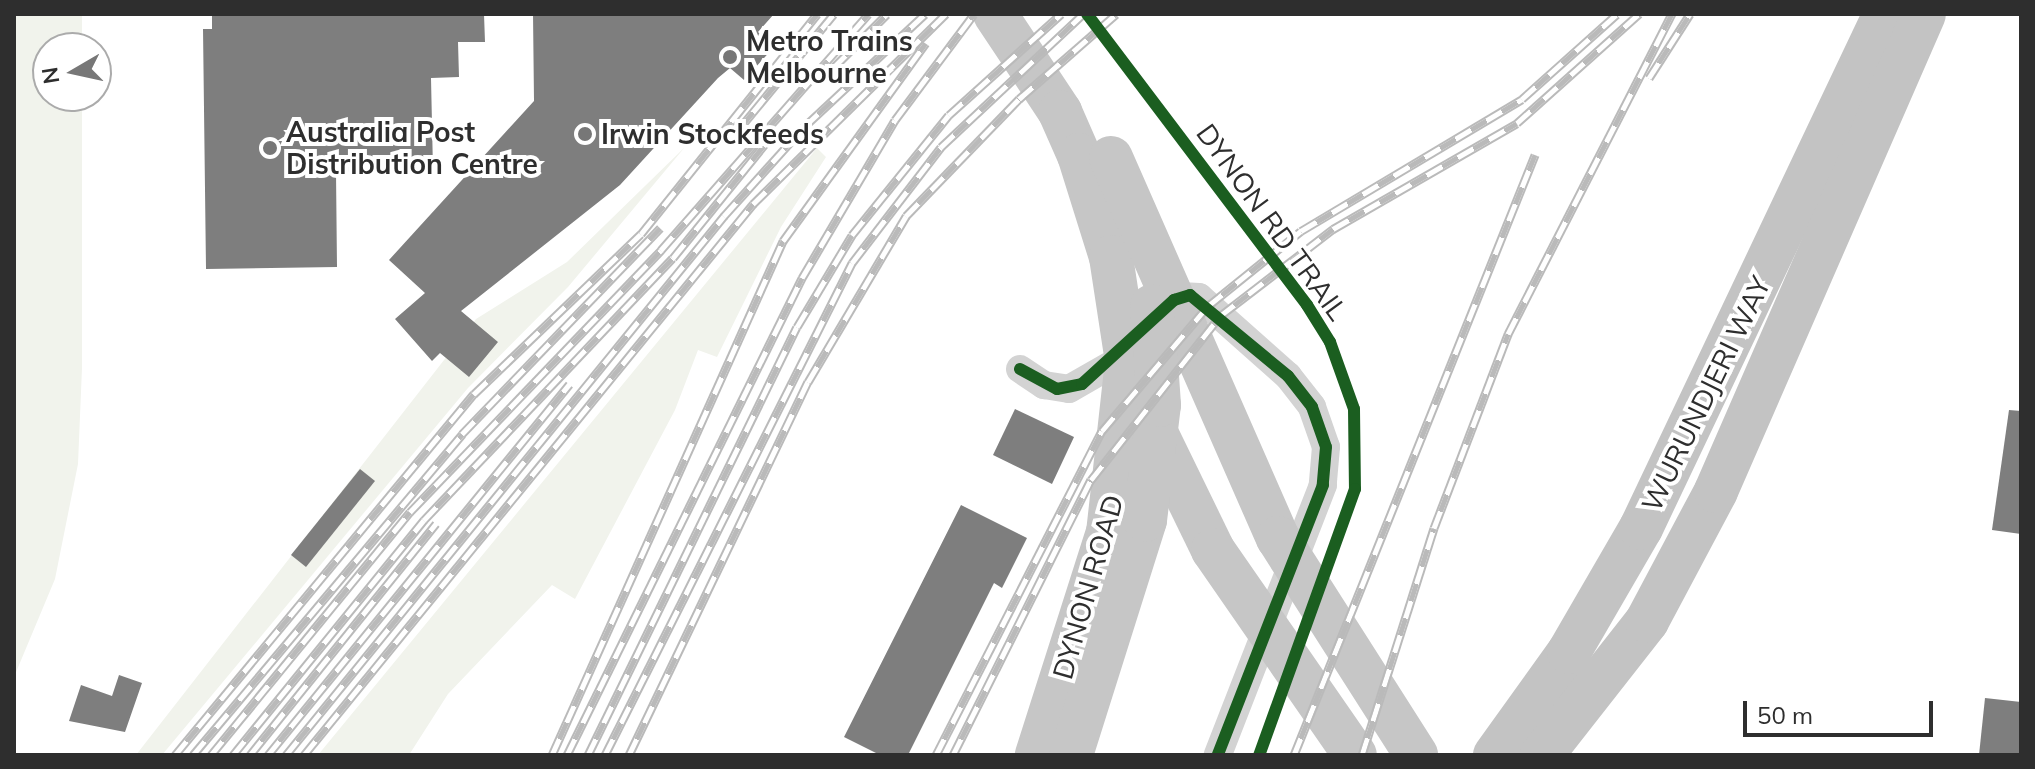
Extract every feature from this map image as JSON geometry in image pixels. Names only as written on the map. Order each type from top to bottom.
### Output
[{"type":"highway","name":"WURUNDJERI WAY","points":[[1495,755],[1569,652],[1641,528],[1885,14]]},
{"type":"highway","name":"WURUNDJERI WAY","points":[[1542,755],[1618,665],[1716,491],[1924,14]]},
{"type":"highway","points":[[1571,755],[1618,665]]},
{"type":"main road","name":"DYNON ROAD","points":[[995,14],[1052,99],[1079,155],[1123,308],[1128,390],[1113,510],[1037,755]]},
{"type":"main road","name":"DYNON ROAD","points":[[1032,14],[1111,158],[1153,316],[1157,433],[1138,551],[1071,755]]},
{"type":"main road","points":[[1111,158],[1278,538],[1416,755]]},
{"type":"main road","points":[[1123,308],[1157,433],[1220,562],[1355,755]]},
{"type":"street","points":[[1181,296],[1199,297],[1288,376],[1312,407],[1326,447],[1323,485],[1218,755]]},
{"type":"street","points":[[1020,369],[1044,385],[1069,389],[1109,366]]},
{"type":"shaded area","points":[[14,14],[82,14],[82,32],[32,32],[32,112],[82,112],[82,368],[78,464],[55,579],[14,677]]},
{"type":"shaded area","points":[[685,147],[568,287],[468,388],[162,755],[136,755],[476,319],[567,262]]},
{"type":"shaded area","points":[[817,148],[826,157],[781,227],[717,357],[698,350],[675,410],[575,599],[552,585],[448,694],[409,755],[318,755]]},
{"type":"building","name":"Australia Post Distribution Centre","points":[[212,14],[484,14],[485,42],[458,42],[459,77],[431,78],[433,170],[336,172],[337,267],[206,269],[203,29],[212,29]]},
{"type":"building","name":"Irwin Stockfeeds","points":[[533,14],[774,14],[758,32],[774,47],[744,80],[730,68],[718,78],[620,185],[461,311],[498,342],[469,377],[440,353],[432,361],[395,319],[425,293],[389,260],[534,101]]},
{"type":"building","points":[[1015,409],[1074,437],[1052,484],[993,455]]},
{"type":"building","points":[[2009,410],[2021,411],[2021,534],[1992,530]]},
{"type":"building","points":[[360,469],[375,481],[306,567],[291,555]]},
{"type":"building","points":[[961,505],[1027,538],[1002,588],[994,583],[908,755],[880,755],[844,737]]},
{"type":"building","points":[[119,675],[142,683],[125,732],[69,721],[81,685],[112,696]]},
{"type":"building","points":[[1985,698],[2021,702],[2021,755],[1979,755]]},
{"type":"railway","points":[[175,755],[474,394],[641,234],[817,14]]},
{"type":"railway","points":[[730,140],[834,14]]},
{"type":"railway","points":[[211,755],[410,512],[661,250],[868,14]]},
{"type":"railway","points":[[833,68],[887,14]]},
{"type":"railway","points":[[286,755],[724,216],[805,126],[925,14]]},
{"type":"railway","points":[[304,755],[753,204],[946,14]]},
{"type":"railway","points":[[567,755],[802,278],[895,120],[974,14]]},
{"type":"railway","points":[[588,755],[797,327],[852,235],[949,115],[1061,14]]},
{"type":"railway","points":[[605,755],[852,263],[941,147],[1083,14]]},
{"type":"railway","points":[[629,755],[808,382],[906,216],[1019,99],[1116,14]]},
{"type":"railway","points":[[936,755],[1102,431],[1208,306],[1301,231],[1522,99],[1617,14]]},
{"type":"railway","points":[[953,755],[1091,480],[1220,316],[1333,229],[1517,123],[1639,14]]},
{"type":"railway","points":[[1362,755],[1434,528],[1508,334],[1672,14]]},
{"type":"railway","points":[[1649,78],[1690,14]]},
{"type":"railway","points":[[552,755],[783,241],[926,43]]},
{"type":"railway","points":[[233,755],[424,520],[673,258],[769,139]]},
{"type":"railway","points":[[1294,755],[1535,155]]},
{"type":"railway","points":[[193,755],[462,434],[660,228]]},
{"type":"railway","points":[[268,755],[569,384]]},
{"type":"railway","points":[[250,755],[436,524]]},
{"type":"cycle path","name":"DYNON RD TRAIL","points":[[1087,14],[1307,305],[1330,342],[1354,409],[1355,489],[1259,755]]},
{"type":"cycle path","points":[[1020,369],[1057,389],[1082,384],[1174,300],[1190,295],[1288,376],[1312,407],[1326,447],[1323,485],[1218,755]]},
{"type":"place","name":"Metro Trains Melbourne","points":[[730,57]]},
{"type":"place","name":"Irwin Stockfeeds","points":[[585,134]]},
{"type":"place","name":"Australia Post Distribution Centre","points":[[270,148]]}]
